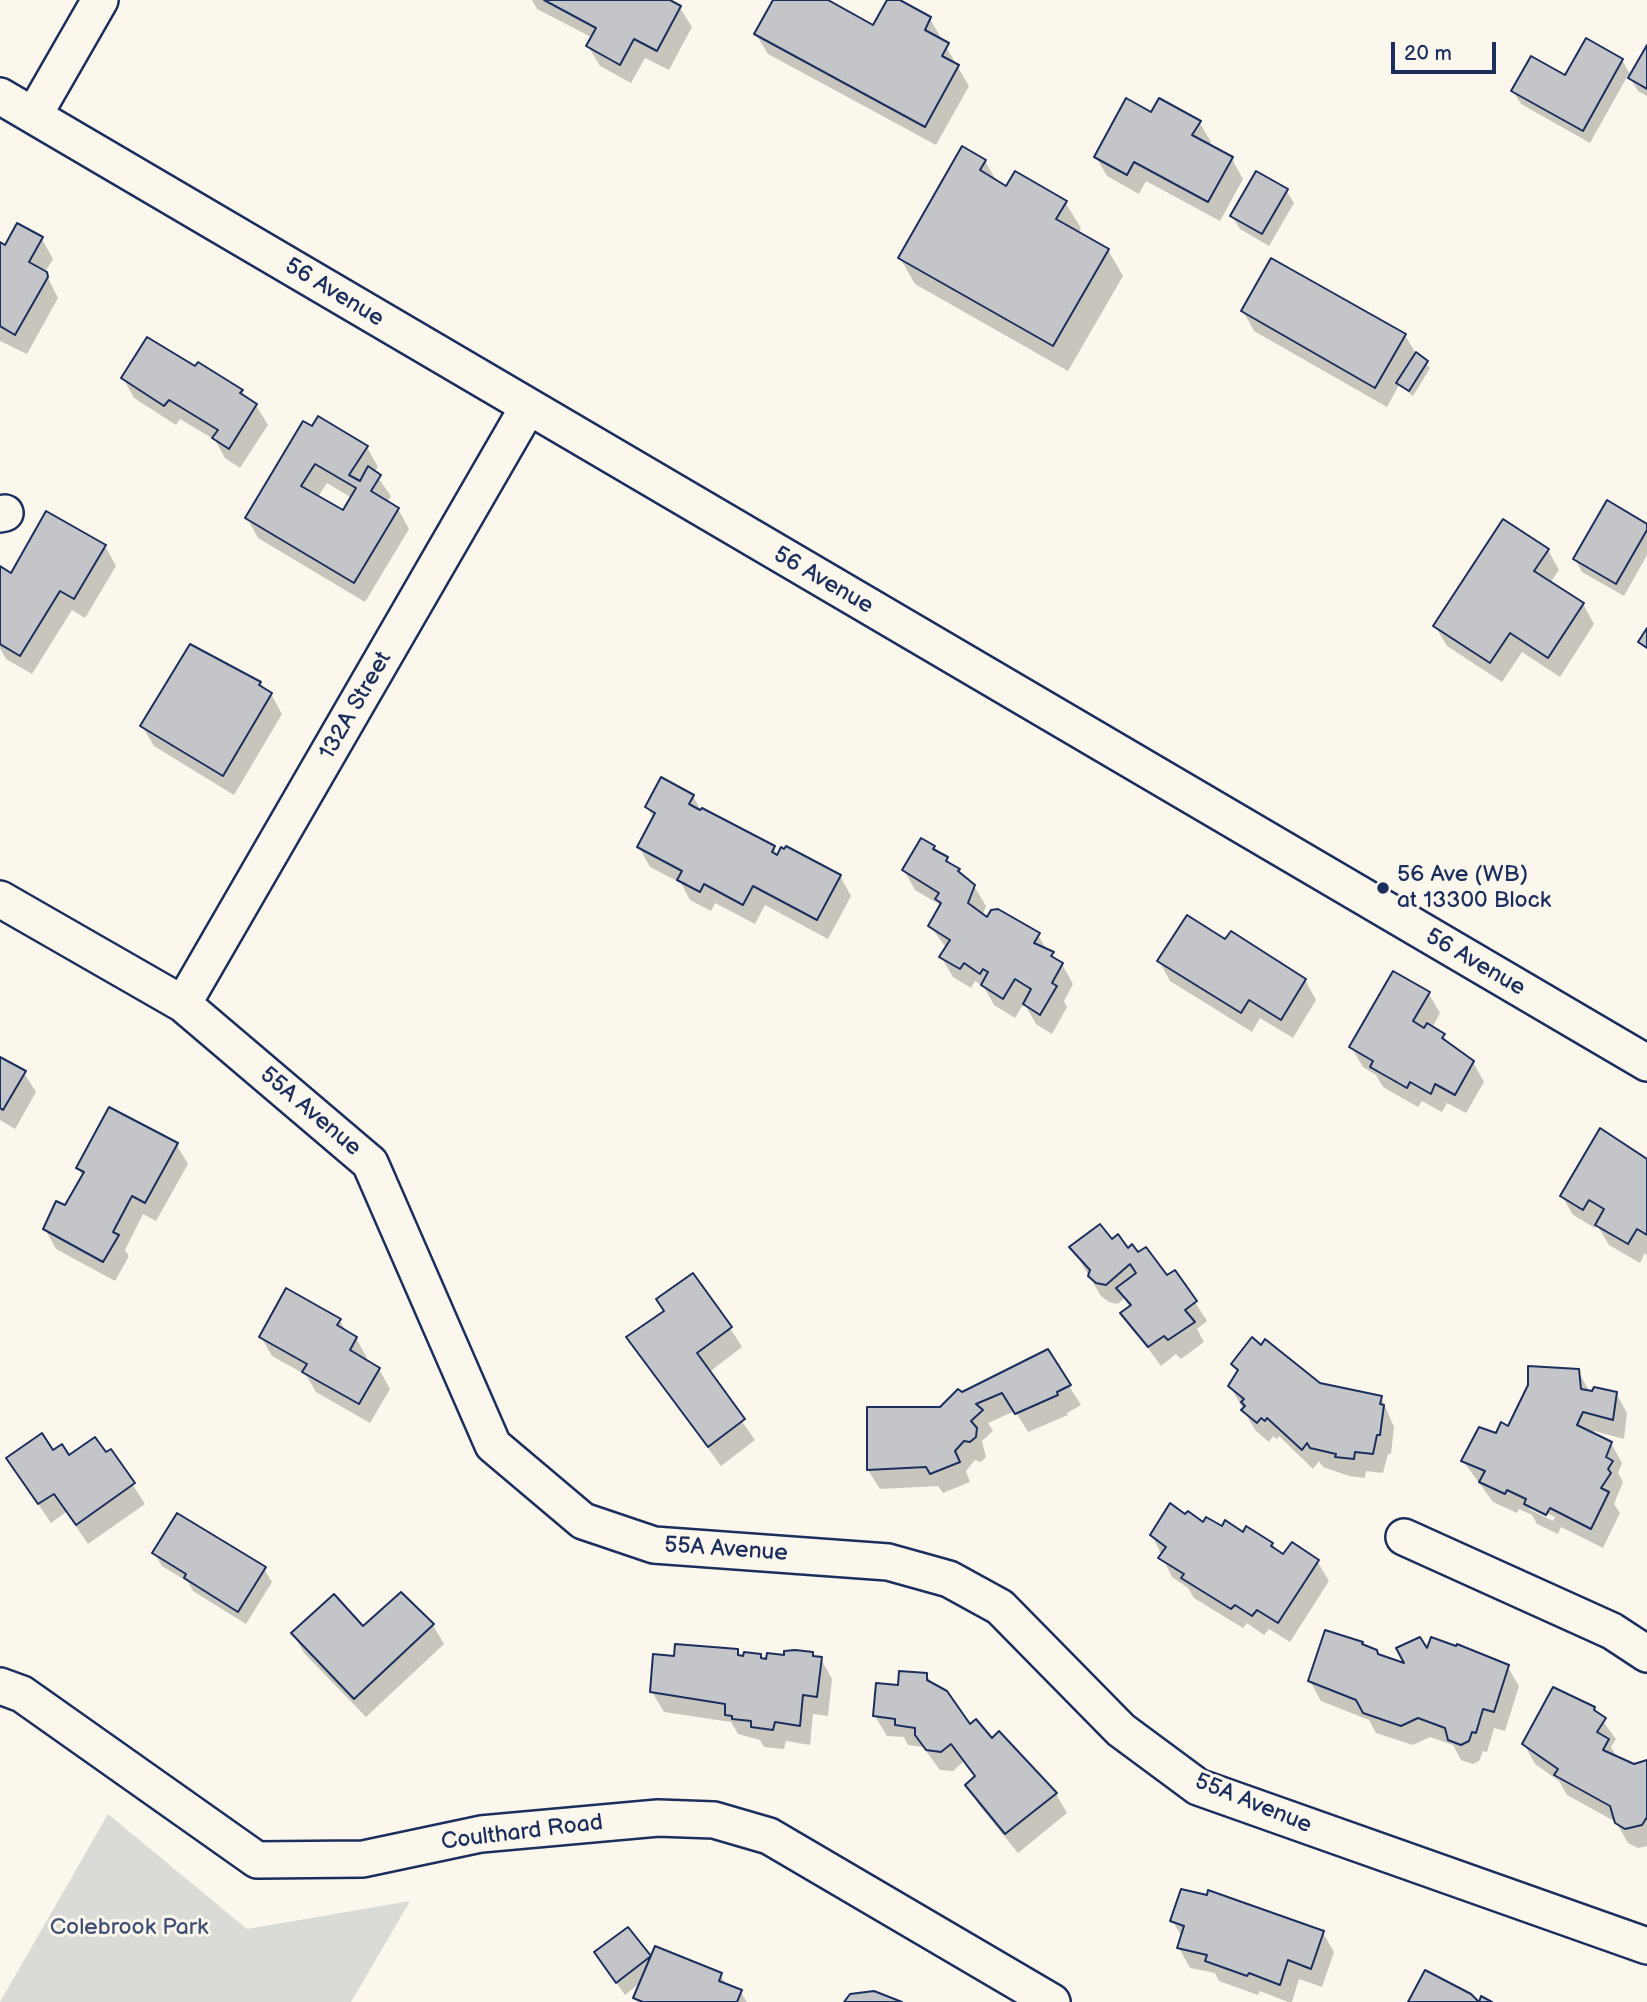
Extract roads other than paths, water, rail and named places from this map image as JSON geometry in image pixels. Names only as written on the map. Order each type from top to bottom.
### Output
[{"type":"street","points":[[34,115],[100,0]]},
{"type":"street","name":"56 Avenue","points":[[0,96],[1647,1063]]},
{"type":"street","name":"132A Street","points":[[183,1004],[528,407]]},
{"type":"street","name":"55A Avenue","points":[[0,899],[183,1004],[370,1163],[493,1445],[583,1521],[654,1545],[888,1562],[949,1579],[1000,1607],[1121,1730],[1198,1787],[1647,1946]]},
{"type":"street","points":[[1404,1537],[1612,1631],[1647,1654]]},
{"type":"street","name":"Coulthard Road","points":[[0,1686],[22,1694],[257,1860],[363,1859],[481,1834],[658,1818],[714,1820],[769,1836],[1052,2002]]},
{"type":"place","name":"56 Ave (WB) at 13300 Block","points":[[1383,888]]},
{"type":"park label","name":"Colebrook Park","points":[[129,1928]]}]
